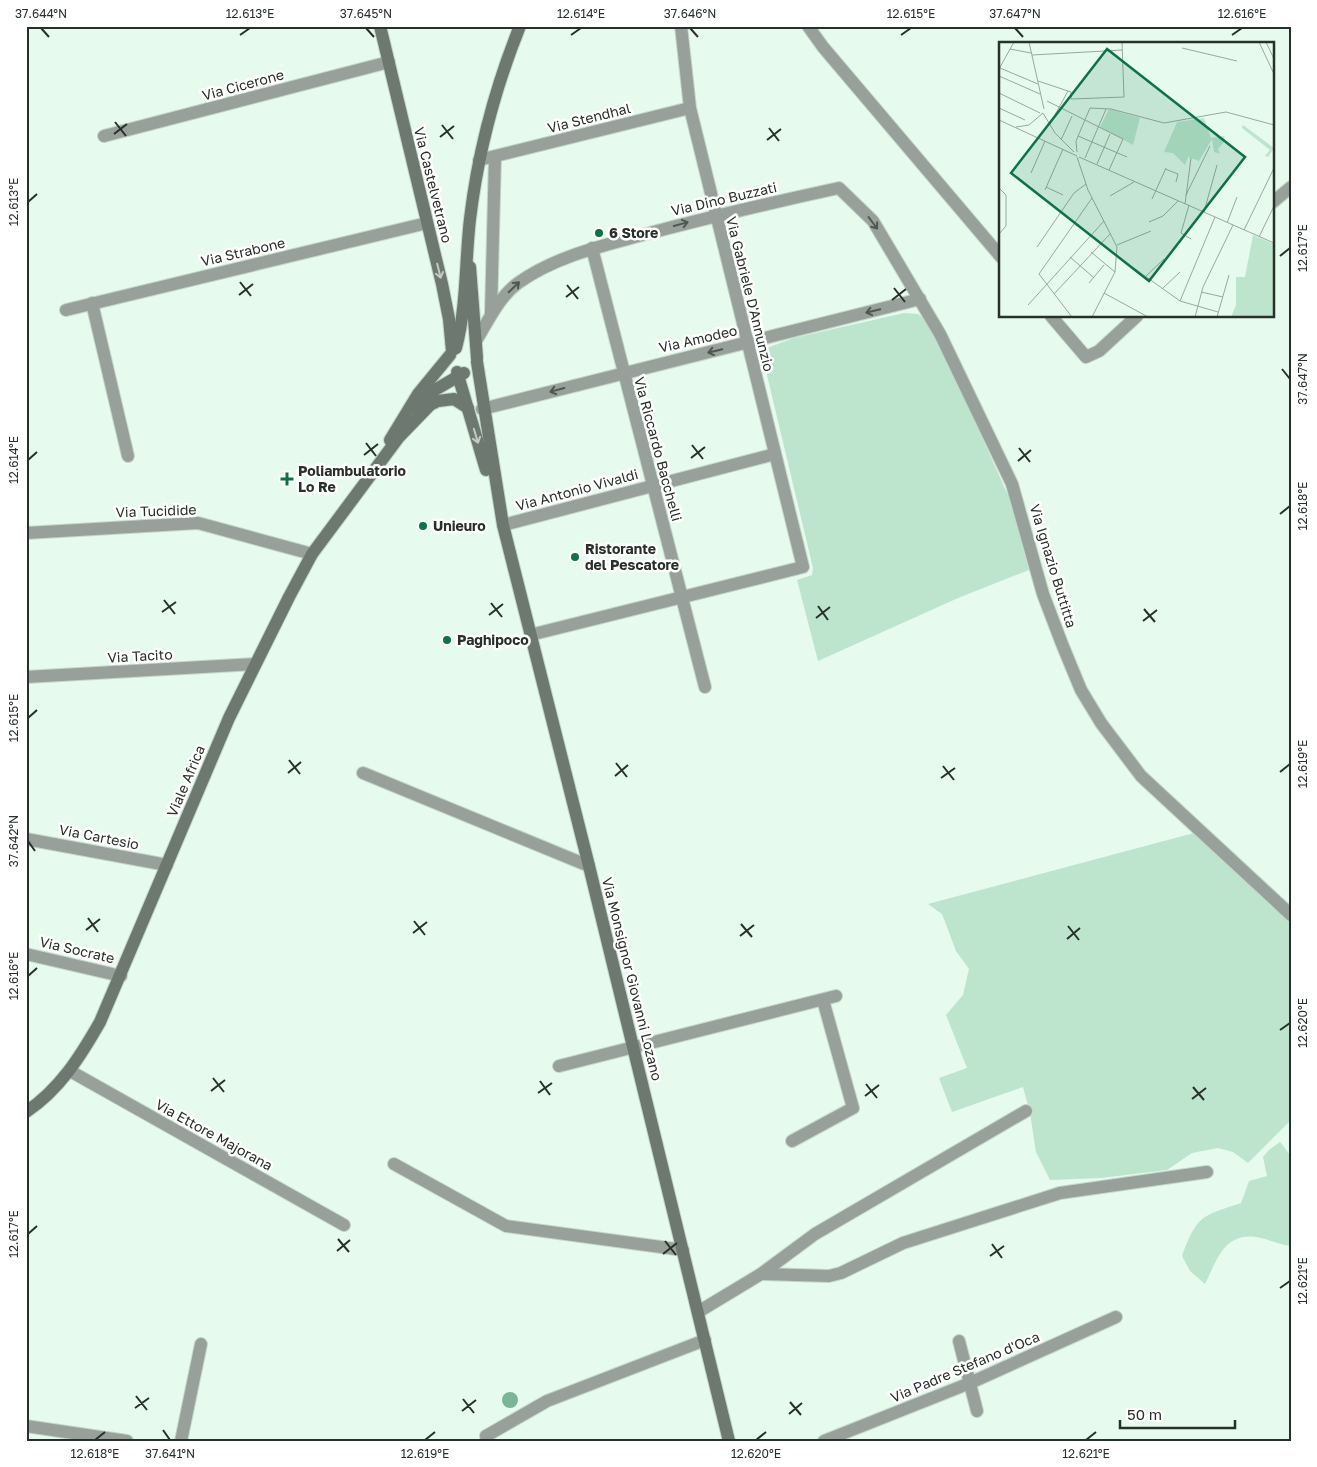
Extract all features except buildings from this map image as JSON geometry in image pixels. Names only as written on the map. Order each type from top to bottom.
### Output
[{"type":"main road","name":"Via Castelvetrano","points":[[380,26],[447,310],[452,352]]},
{"type":"main road","points":[[503,525],[468,408],[460,374],[451,367],[452,352],[463,312],[468,250],[479,160],[497,86],[520,26]]},
{"type":"main road","points":[[468,250],[473,286],[482,409],[503,525]]},
{"type":"main road","points":[[380,460],[393,433],[418,394],[452,352],[469,347],[477,360]]},
{"type":"main road","points":[[380,460],[422,402],[433,391],[460,374],[472,370],[477,360]]},
{"type":"main road","points":[[398,437],[430,405],[438,401],[454,399],[468,408]]},
{"type":"main road","name":"Viale Africa","points":[[26,1112],[60,1085],[100,1022],[229,718],[255,664],[312,554],[380,460]]},
{"type":"main road","name":"Via Monsignor Giovanni Lozano","points":[[503,525],[634,1047],[730,1441]]},
{"type":"street","name":"Via Gabriele D'Annunzio","points":[[681,26],[690,108],[803,567],[681,597]]},
{"type":"street","points":[[808,26],[823,47],[999,255]]},
{"type":"street","name":"Via Cicerone","points":[[104,136],[389,62]]},
{"type":"street","name":"Via Stendhal","points":[[479,160],[690,108]]},
{"type":"street","points":[[490,314],[495,157]]},
{"type":"street","points":[[1274,201],[1291,186]]},
{"type":"street","name":"Via Dino Buzzati","points":[[476,341],[490,314],[517,284],[549,265],[592,248],[715,215],[839,188]]},
{"type":"street","name":"Via Ignazio Buttitta","points":[[839,188],[873,221],[940,334],[1012,484],[1043,594],[1081,690],[1093,710],[1124,756],[1141,776],[1291,915]]},
{"type":"street","name":"Via Strabone","points":[[66,310],[427,224]]},
{"type":"street","name":"Via Riccardo Bacchelli","points":[[592,248],[705,687]]},
{"type":"street","name":"Via Amodeo","points":[[482,409],[623,372],[920,299]]},
{"type":"street","points":[[92,303],[128,456]]},
{"type":"street","points":[[1053,318],[1086,357],[1099,352],[1135,318]]},
{"type":"street","name":"Via Antonio Vivaldi","points":[[503,525],[775,454]]},
{"type":"street","name":"Via Tucidide","points":[[26,533],[198,523],[312,554]]},
{"type":"street","points":[[530,635],[681,597]]},
{"type":"street","name":"Via Tacito","points":[[26,677],[255,664]]},
{"type":"street","points":[[363,773],[589,866]]},
{"type":"street","name":"Via Cartesio","points":[[26,839],[166,865]]},
{"type":"street","name":"Via Socrate","points":[[26,954],[120,976]]},
{"type":"street","points":[[559,1066],[836,996]]},
{"type":"street","points":[[792,1141],[852,1108],[823,1000]]},
{"type":"street","name":"Via Ettore Majorana","points":[[70,1070],[344,1225]]},
{"type":"street","points":[[698,1312],[761,1274],[815,1234],[1026,1111]]},
{"type":"street","points":[[394,1164],[506,1226],[683,1250]]},
{"type":"street","points":[[761,1274],[829,1276],[841,1273],[903,1243],[1060,1193],[1207,1172]]},
{"type":"street","name":"Via Padre Stefano d'Oca","points":[[824,1441],[970,1384],[1116,1317]]},
{"type":"street","points":[[486,1441],[486,1436],[547,1401],[705,1340]]},
{"type":"street","points":[[958,1341],[977,1411]]},
{"type":"street","points":[[182,1441],[201,1344]]},
{"type":"street","points":[[26,1426],[127,1441]]},
{"type":"shaded area","points":[[904,313],[918,314],[928,321],[951,368],[1011,502],[1029,570],[958,598],[818,661],[797,580],[812,575],[813,568],[761,350],[794,338]]},
{"type":"shaded area","points":[[1194,833],[1291,924],[1291,1120],[1248,1163],[1233,1152],[1218,1148],[1192,1153],[1167,1170],[1101,1178],[1050,1180],[1036,1152],[1030,1113],[1023,1087],[952,1112],[939,1078],[967,1068],[946,1015],[963,995],[969,969],[956,951],[942,914],[928,904]]},
{"type":"shaded area","points":[[1280,1142],[1291,1156],[1291,1246],[1261,1238],[1239,1238],[1224,1248],[1205,1284],[1190,1271],[1182,1256],[1192,1232],[1209,1215],[1241,1203],[1249,1181],[1267,1176],[1263,1157]]},
{"type":"shaded area","points":[[507,1392],[513,1392],[518,1397],[516,1406],[507,1408],[502,1403],[502,1397]]},
{"type":"place","name":"6 Store","points":[[599,233]]},
{"type":"place","name":"Poliambulatorio Lo Re","points":[[287,479]]},
{"type":"place","name":"Unieuro","points":[[423,526]]},
{"type":"place","name":"Ristorante del Pescatore","points":[[575,557]]},
{"type":"place","name":"Paghipoco","points":[[447,640]]}]
